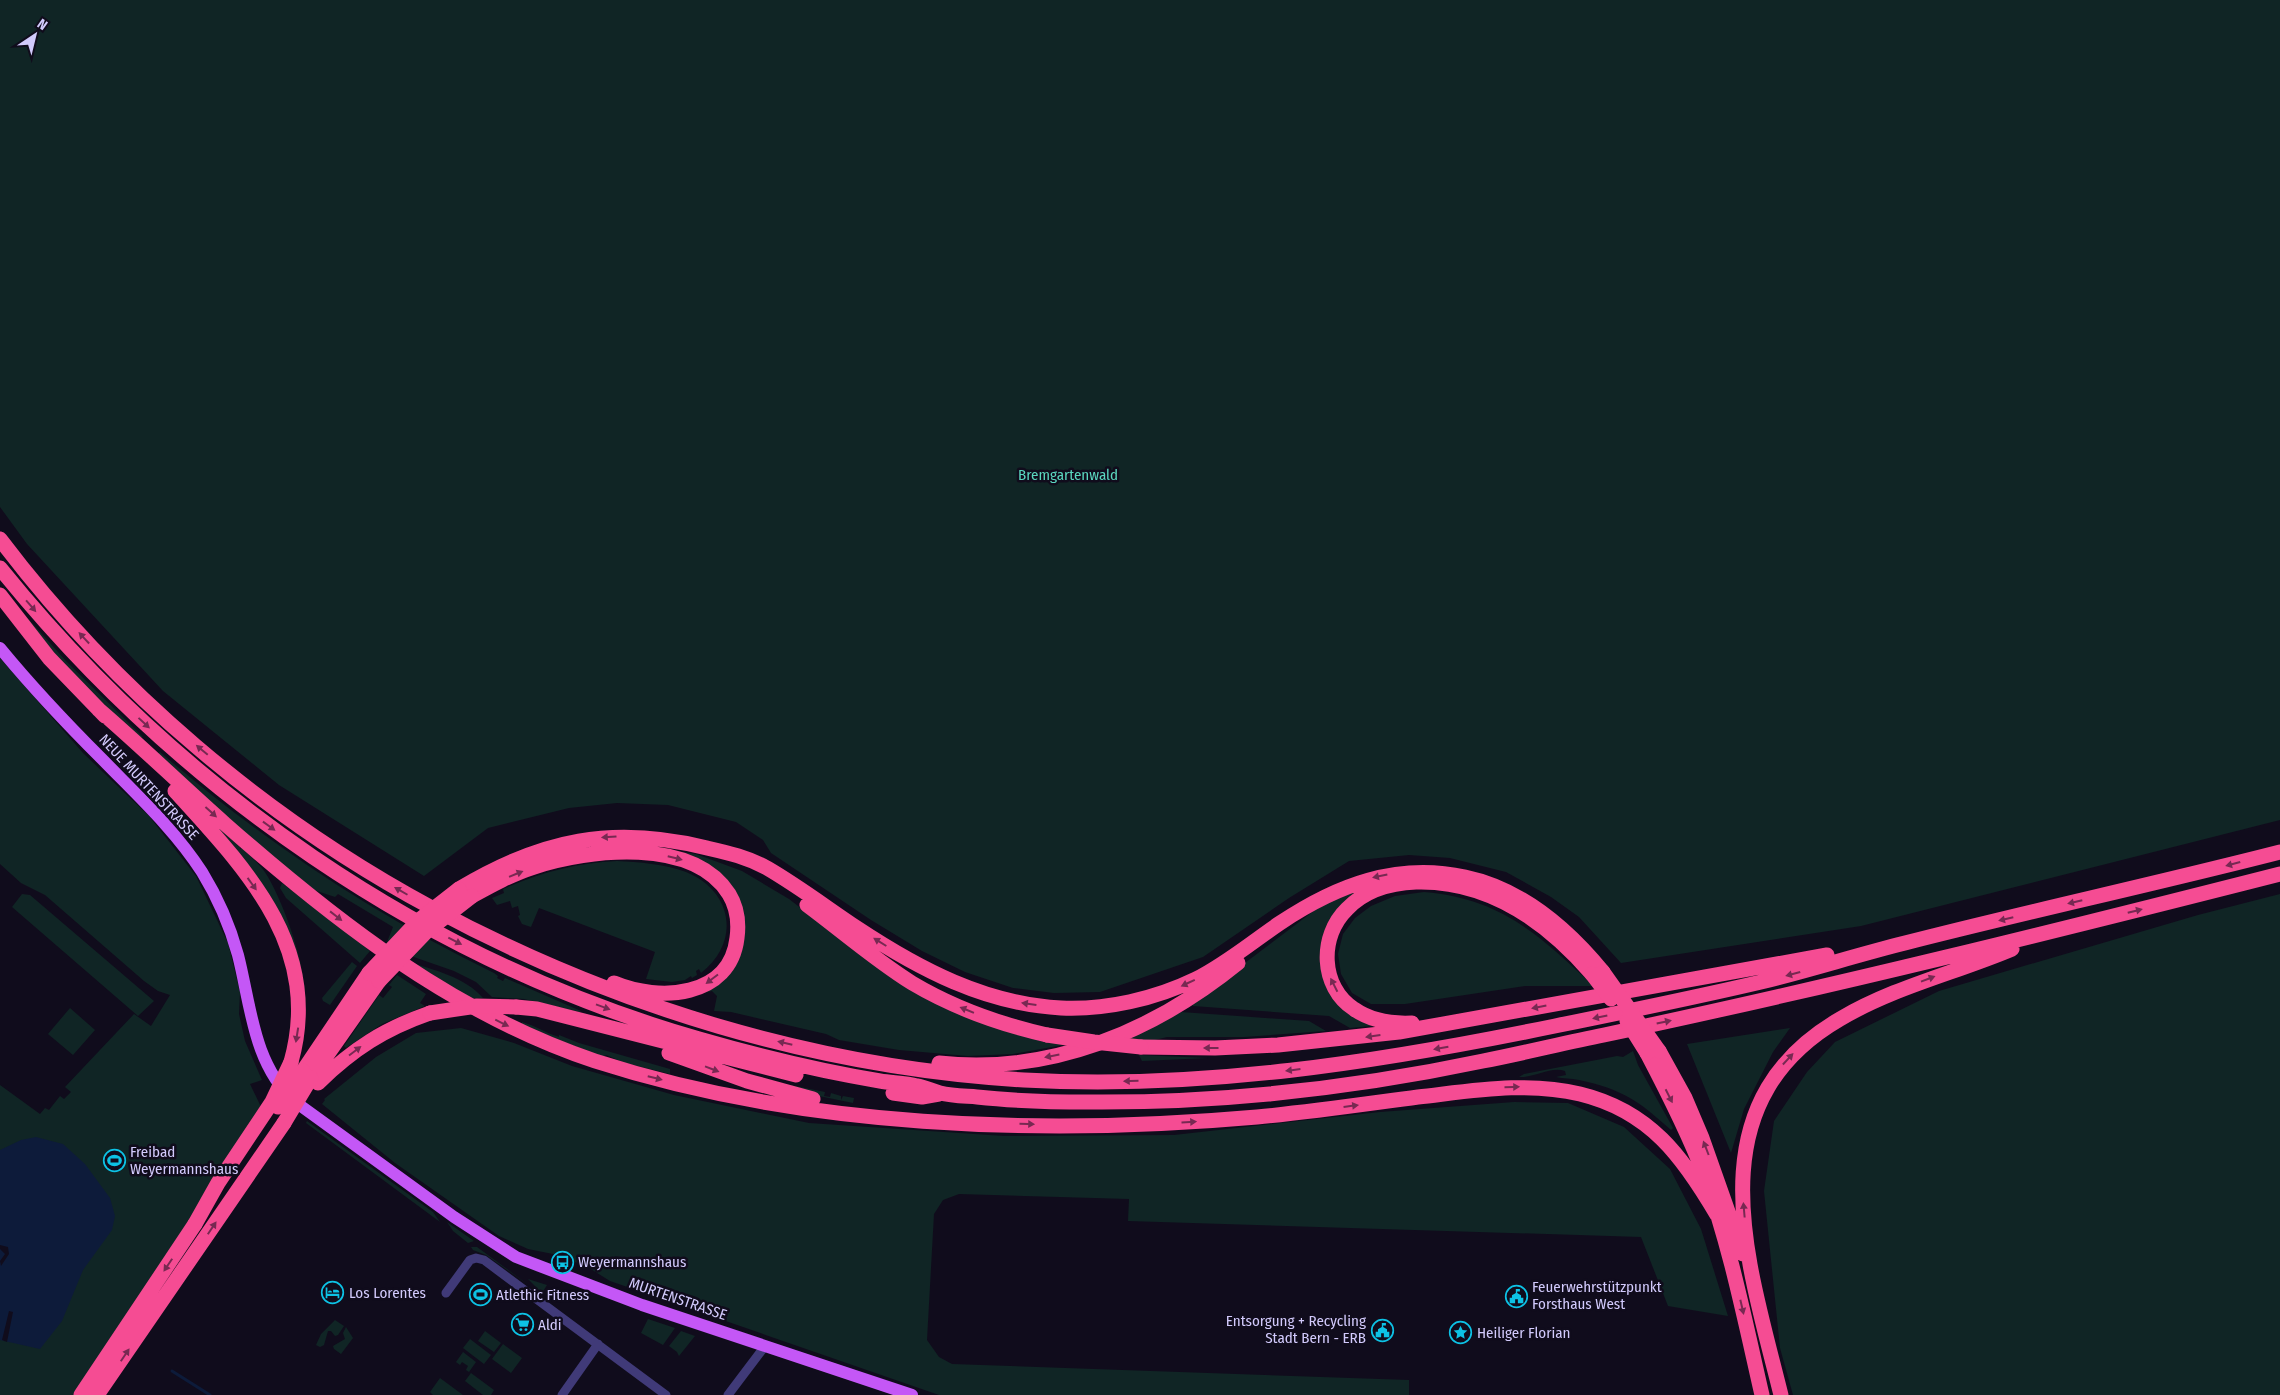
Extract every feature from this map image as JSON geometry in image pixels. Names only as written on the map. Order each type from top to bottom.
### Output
[{"type":"highway","points":[[0,539],[55,606],[114,670],[192,742],[296,824],[362,868],[460,924],[522,954],[582,980],[651,1006],[754,1036],[915,1070],[1029,1080],[1153,1081],[1261,1073],[1350,1063],[1504,1037],[1766,981],[1907,942],[2280,852]]},
{"type":"highway","points":[[0,568],[83,663],[180,755],[235,801],[292,843],[352,883],[406,915],[474,951],[532,978],[646,1022],[774,1060],[881,1081],[920,1086],[942,1093],[1060,1102],[1153,1101],[1262,1094],[1390,1078],[1480,1062],[1674,1020],[2054,931],[2280,874]]},
{"type":"highway","points":[[0,595],[49,658],[206,826],[246,875],[271,911],[288,946],[297,981],[306,1074],[284,1123],[97,1395]]},
{"type":"highway","points":[[98,709],[240,837],[350,926],[420,977],[511,1027],[596,1061],[714,1091],[868,1116],[978,1123],[1089,1125],[1177,1123],[1280,1115],[1505,1088],[1562,1091],[1617,1107],[1646,1124],[1678,1155],[1697,1180],[1718,1215]]},
{"type":"highway","points":[[81,1395],[195,1224],[306,1074],[374,977],[418,921],[466,892],[506,863],[554,846],[581,840],[634,836],[662,838],[741,855],[766,867],[877,940],[938,975],[983,994],[1043,1006],[1082,1008],[1116,1004],[1178,987],[1212,970],[1281,922],[1359,881],[1399,872],[1429,871],[1474,879],[1515,895],[1542,912],[1572,938],[1685,1098],[1702,1138],[1756,1293]]},
{"type":"highway","points":[[709,848],[761,874],[784,888],[889,968],[935,995],[984,1017],[1047,1035],[1142,1047],[1233,1048],[1310,1043],[1399,1032],[1473,1020],[1754,967],[1907,942]]},
{"type":"highway","points":[[466,892],[557,860],[597,854],[653,854],[684,860],[710,874],[729,895],[738,918],[737,943],[726,966],[713,980],[703,986],[678,993],[649,992],[624,987],[562,961],[522,954]]},
{"type":"highway","points":[[1473,1020],[1390,1022],[1371,1018],[1352,1008],[1336,990],[1327,964],[1329,940],[1339,918],[1367,893],[1386,886],[1405,883],[1448,884],[1493,897],[1526,914],[1598,973]]},
{"type":"highway","points":[[833,1053],[874,1055],[950,1064],[1006,1063],[1068,1053],[1130,1032],[1176,1008],[1231,970],[1318,901]]},
{"type":"highway","points":[[1781,1395],[1756,1293],[1744,1212],[1743,1171],[1745,1151],[1755,1111],[1771,1081],[1795,1051],[1816,1034],[1862,1007],[1915,984],[1989,959],[2054,931]]},
{"type":"highway","points":[[306,1074],[355,1050],[376,1035],[401,1023],[430,1013],[477,1006],[516,1007],[537,1009],[769,1069],[864,1088],[922,1097],[942,1093]]},
{"type":"highway","points":[[618,1030],[663,1051],[713,1070],[794,1095],[869,1110],[978,1123]]},
{"type":"highway","points":[[1653,1052],[1691,1143],[1718,1215],[1739,1294],[1762,1395]]},
{"type":"main road","name":"NEUE MURTENSTRASSE","points":[[0,648],[54,709],[161,820],[201,871],[217,900],[230,930],[255,1036],[263,1057],[278,1082]]},
{"type":"main road","name":"MURTENSTRASSE","points":[[278,1082],[294,1101],[336,1132],[462,1223],[516,1257],[642,1305],[912,1395]]},
{"type":"street","points":[[446,1293],[470,1260],[481,1259],[666,1395]]},
{"type":"street","points":[[565,1390],[598,1344]]},
{"type":"street","points":[[728,1395],[765,1346]]},
{"type":"green space","name":"Bremgartenwald","points":[[0,0],[2280,0],[2280,820],[1861,926],[1621,963],[1579,917],[1551,897],[1506,872],[1450,858],[1409,855],[1349,861],[1289,898],[1203,957],[1100,992],[1054,993],[1013,988],[965,972],[922,951],[871,920],[771,853],[763,840],[736,822],[668,805],[617,803],[569,808],[488,828],[424,876],[279,785],[163,691],[27,544],[0,507]]},
{"type":"green space","points":[[24,614],[66,661],[143,737],[138,739],[54,654]]},
{"type":"green space","points":[[0,658],[83,753],[149,816],[196,876],[228,943],[240,992],[239,1014],[245,1041],[262,1080],[250,1084],[263,1111],[90,1395],[0,1395],[0,1085],[40,1114],[45,1108],[49,1110],[60,1096],[64,1099],[71,1092],[65,1087],[134,1014],[151,1026],[170,995],[158,991],[144,981],[45,895],[21,883],[0,864]]},
{"type":"green space","points":[[160,752],[278,845],[362,900],[405,926],[494,973],[498,976],[497,978],[503,981],[505,978],[581,1011],[524,999],[492,997],[476,982],[454,971],[385,947],[393,927],[338,894],[335,897],[305,887],[158,754]]},
{"type":"green space","points":[[210,820],[259,865],[275,890],[289,923],[300,960],[305,995],[305,1010],[303,982]]},
{"type":"green space","points":[[643,846],[696,854],[742,871],[789,899],[864,957],[1063,1045],[1013,1054],[968,1056],[899,1050],[839,1040],[826,1034],[731,1012],[714,1011],[717,996],[712,991],[703,993],[732,965],[733,892]]},
{"type":"green space","points":[[617,861],[652,864],[678,869],[702,881],[714,891],[722,904],[726,918],[726,932],[722,947],[714,961],[701,973],[699,969],[696,971],[697,975],[692,978],[691,976],[685,980],[672,982],[646,979],[655,952],[539,908],[531,927],[522,924],[518,916],[520,915],[518,906],[512,908],[510,901],[497,905],[492,898],[504,893],[503,889],[549,872],[575,866]]},
{"type":"green space","points":[[282,883],[370,951],[360,963],[286,898],[280,888]]},
{"type":"green space","points":[[1372,883],[1356,896],[1323,962],[1371,1026],[1350,1028],[1329,1016],[1193,1006],[1192,1003],[1315,910],[1344,894]]},
{"type":"green space","points":[[1424,892],[1476,902],[1498,911],[1536,936],[1594,986],[1525,986],[1405,1004],[1371,1004],[1352,993],[1341,974],[1338,954],[1343,934],[1355,918],[1371,906],[1395,896]]},
{"type":"green space","points":[[22,894],[30,895],[154,1001],[138,1016],[12,907]]},
{"type":"green space","points":[[2280,894],[2280,1395],[1793,1395],[1780,1348],[1764,1191],[1774,1121],[1807,1072],[1835,1042],[1939,991],[2198,915]]},
{"type":"green space","points":[[352,962],[357,966],[330,1005],[323,1001],[322,998]]},
{"type":"green space","points":[[409,962],[458,979],[483,998],[471,998]]},
{"type":"green space","points":[[397,975],[426,994],[420,1003],[425,1006],[382,1024],[346,1048],[344,1046],[379,995],[383,998],[392,987],[389,985]]},
{"type":"green space","points":[[70,1008],[95,1030],[73,1055],[48,1034]]},
{"type":"green space","points":[[1181,1012],[1309,1021],[1326,1031],[1244,1037],[1167,1037],[1151,1041],[1122,1039]]},
{"type":"green space","points":[[522,1022],[549,1034],[559,1037],[559,1035],[579,1043],[670,1069],[670,1074],[625,1063],[606,1055],[602,1057],[522,1025]]},
{"type":"green space","points":[[461,1028],[514,1043],[572,1066],[674,1095],[809,1123],[1004,1136],[1174,1135],[1380,1112],[1514,1102],[1568,1103],[1624,1127],[1670,1169],[1701,1229],[1728,1316],[1668,1306],[1641,1237],[1128,1221],[1129,1199],[959,1194],[943,1200],[934,1214],[927,1340],[939,1357],[952,1364],[1409,1380],[1409,1395],[939,1395],[610,1281],[586,1266],[553,1254],[528,1249],[499,1236],[395,1163],[322,1104],[324,1099],[376,1057],[416,1033]]},
{"type":"green space","points":[[1790,1028],[1773,1052],[1744,1109],[1731,1153],[1687,1044]]},
{"type":"green space","points":[[1633,1051],[1638,1065],[1673,1128],[1671,1130],[1649,1111],[1619,1092],[1576,1079],[1556,1077],[1566,1075],[1565,1071],[1554,1070],[1519,1077],[1524,1074],[1617,1056],[1623,1057]]},
{"type":"green space","points":[[1139,1055],[1208,1058],[1142,1061]]},
{"type":"green space","points":[[785,1084],[825,1092],[824,1096],[830,1097],[831,1093],[841,1096],[841,1100],[843,1096],[854,1098],[853,1103],[819,1096]]},
{"type":"green space","points":[[307,1121],[433,1212],[440,1222],[306,1123]]},
{"type":"green space","points":[[447,1222],[474,1241],[468,1243],[453,1231]]},
{"type":"green space","points":[[471,1247],[477,1247],[530,1286],[486,1255],[473,1250]]},
{"type":"green space","points":[[528,1279],[547,1285],[542,1293]]},
{"type":"green space","points":[[648,1319],[675,1328],[663,1345],[641,1333]]},
{"type":"green space","points":[[335,1320],[344,1326],[338,1335],[335,1336],[331,1331],[328,1331],[324,1345],[320,1347],[316,1345],[321,1334]]},
{"type":"green space","points":[[346,1327],[353,1338],[341,1354],[333,1346],[345,1339],[343,1333]]},
{"type":"green space","points":[[485,1331],[501,1343],[494,1352],[478,1341]]},
{"type":"green space","points":[[681,1331],[695,1336],[679,1356],[669,1346]]},
{"type":"green space","points":[[470,1339],[491,1355],[484,1364],[463,1348]]},
{"type":"green space","points":[[503,1344],[522,1358],[511,1373],[492,1359]]},
{"type":"green space","points":[[463,1352],[476,1362],[469,1372],[466,1370],[468,1366],[462,1362],[460,1365],[456,1362]]},
{"type":"green space","points":[[471,1373],[494,1390],[491,1395],[483,1395],[465,1381]]},
{"type":"green space","points":[[440,1378],[463,1395],[433,1395],[430,1392]]},
{"type":"water","points":[[36,1137],[63,1144],[85,1164],[110,1198],[115,1216],[112,1230],[83,1270],[62,1321],[40,1349],[0,1340],[0,1150],[21,1140]]},
{"type":"pier","points":[[0,1245],[8,1247],[9,1254],[1,1266],[0,1261],[5,1254],[0,1249]]},
{"type":"pier","points":[[9,1311],[13,1312],[7,1342],[2,1340]]},
{"type":"waterway","points":[[172,1371],[210,1395]]},
{"type":"place","name":"Freibad Weyermannshaus","points":[[114,1161]]},
{"type":"place","name":"Weyermannshaus","points":[[562,1262]]},
{"type":"place","name":"Los Lorentes","points":[[333,1293]]},
{"type":"place","name":"Atlethic Fitness","points":[[480,1295]]},
{"type":"place","name":"Feuerwehrstützpunkt Forsthaus West","points":[[1516,1296]]},
{"type":"place","name":"Aldi","points":[[522,1325]]},
{"type":"place","name":"Entsorgung + Recycling Stadt Bern - ERB","points":[[1382,1330]]},
{"type":"place","name":"Heiliger Florian","points":[[1461,1333]]}]
